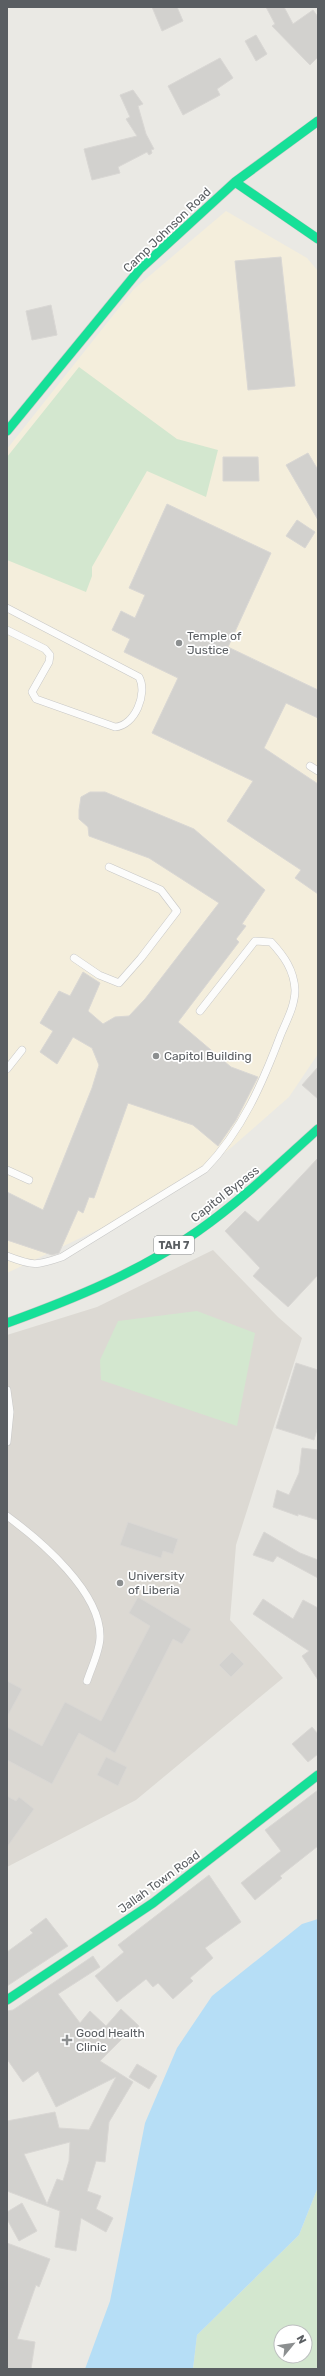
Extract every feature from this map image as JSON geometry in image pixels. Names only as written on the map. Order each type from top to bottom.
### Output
[{"type":"main road","name":"Camp Johnson Road","points":[[7,431],[140,269],[235,182],[318,121]]},
{"type":"main road","points":[[235,182],[318,239]]},
{"type":"main road","name":"Capitol Bypass","points":[[7,1323],[68,1301],[130,1270],[197,1231],[263,1180],[318,1129]]},
{"type":"main road","name":"Jallah Town Road","points":[[7,2000],[153,1903],[318,1775]]},
{"type":"lane","points":[[7,608],[139,677],[142,690],[131,720],[123,725],[115,727],[36,699],[32,692],[49,662],[50,655],[45,649],[7,630]]},
{"type":"lane","points":[[310,766],[318,772]]},
{"type":"lane","points":[[74,958],[99,975],[119,983],[141,958],[177,911],[161,890],[109,866]]},
{"type":"lane","points":[[7,1256],[30,1265],[42,1264],[62,1257],[205,1169],[218,1156],[238,1128],[263,1081],[292,1006],[295,990],[287,959],[271,942],[255,941],[200,1011]]},
{"type":"lane","points":[[7,1069],[22,1050]]},
{"type":"lane","points":[[7,1170],[29,1180]]},
{"type":"lane","points":[[7,1390],[10,1417],[7,1442]]},
{"type":"lane","points":[[7,1516],[47,1550],[81,1587],[90,1601],[98,1620],[101,1638],[87,1682]]},
{"type":"shaded area","points":[[226,211],[307,258],[318,271],[318,1054],[289,1097],[232,1147],[156,1202],[7,1273],[7,449],[134,289]]},
{"type":"shaded area","name":"University of Liberia","points":[[213,1250],[278,1317],[302,1338],[236,1545],[230,1620],[283,1678],[136,1800],[7,1867],[7,1335],[97,1307]]},
{"type":"green space","points":[[79,367],[177,439],[218,450],[206,497],[147,471],[92,567],[92,576],[86,592],[7,560],[7,457]]},
{"type":"green space","points":[[197,1311],[255,1333],[237,1426],[101,1380],[100,1360],[118,1321]]},
{"type":"green space","points":[[318,2187],[318,2369],[193,2369],[197,2335],[299,2235]]},
{"type":"water","points":[[318,1919],[318,2187],[299,2235],[197,2335],[193,2369],[85,2369],[110,2301],[145,2123],[177,2048],[212,1996],[302,1924]]},
{"type":"building","points":[[152,7],[177,7],[183,21],[162,31]]},
{"type":"building","points":[[266,7],[284,7],[293,24],[313,10],[318,17],[318,57],[310,65],[272,26],[275,24]]},
{"type":"building","points":[[256,35],[267,54],[256,61],[245,41]]},
{"type":"building","points":[[220,58],[233,78],[217,89],[220,95],[183,115],[168,86]]},
{"type":"building","points":[[133,90],[143,104],[138,106],[146,134],[154,149],[151,150],[152,153],[149,155],[147,152],[118,167],[120,173],[92,180],[84,149],[137,136],[126,119],[130,117],[120,95]]},
{"type":"building","points":[[281,257],[295,386],[248,390],[235,261]]},
{"type":"building","points":[[51,305],[57,335],[32,340],[26,311]]},
{"type":"building","points":[[308,453],[318,470],[318,520],[286,465]]},
{"type":"building","points":[[223,457],[258,457],[259,481],[223,481]]},
{"type":"building","name":"Temple of Justice","points":[[167,504],[271,553],[228,647],[318,690],[318,718],[286,703],[264,748],[318,784],[318,894],[295,878],[301,870],[227,821],[253,781],[152,733],[178,678],[124,652],[130,639],[112,630],[121,611],[135,618],[145,595],[129,588]]},
{"type":"building","points":[[297,520],[315,532],[305,548],[286,536]]},
{"type":"building","name":"Capitol Building","points":[[90,792],[105,792],[194,829],[265,890],[242,924],[246,926],[236,939],[239,942],[178,1022],[231,1067],[258,1077],[236,1120],[218,1146],[193,1125],[128,1103],[94,1198],[89,1197],[83,1213],[78,1210],[59,1253],[52,1255],[7,1240],[7,1192],[43,1210],[92,1088],[99,1065],[92,1048],[73,1037],[57,1064],[40,1052],[53,1031],[40,1023],[59,991],[70,996],[83,972],[100,983],[88,1011],[103,1024],[115,1017],[129,1016],[145,999],[219,903],[149,858],[89,836],[88,827],[79,819],[79,810],[81,797]]},
{"type":"building","points":[[318,1067],[318,1099],[302,1085]]},
{"type":"building","points":[[318,1158],[318,1275],[288,1307],[253,1276],[260,1268],[225,1231],[245,1211],[258,1222]]},
{"type":"building","points":[[296,1363],[318,1370],[318,1426],[314,1440],[276,1428]]},
{"type":"building","points":[[302,1448],[318,1450],[318,1520],[298,1514],[298,1516],[273,1507],[277,1490],[289,1495],[299,1473]]},
{"type":"building","points":[[128,1522],[178,1539],[173,1554],[163,1551],[161,1558],[120,1545]]},
{"type":"building","points":[[264,1532],[300,1553],[318,1560],[318,1578],[277,1556],[273,1562],[253,1555]]},
{"type":"building","points":[[138,1597],[191,1629],[182,1644],[173,1639],[115,1753],[79,1733],[52,1784],[7,1760],[7,1727],[42,1746],[65,1702],[101,1721],[150,1626],[129,1613]]},
{"type":"building","points":[[263,1599],[293,1619],[303,1600],[318,1608],[318,1680],[302,1656],[309,1651],[253,1614]]},
{"type":"building","points":[[232,1652],[244,1664],[231,1677],[219,1665]]},
{"type":"building","points":[[7,1681],[22,1689],[7,1717]]},
{"type":"building","points":[[312,1727],[318,1734],[318,1754],[308,1762],[292,1744]]},
{"type":"building","points":[[106,1757],[127,1767],[118,1786],[97,1775]]},
{"type":"building","points":[[318,1790],[318,1846],[280,1876],[282,1878],[255,1900],[241,1883],[281,1851],[265,1830]]},
{"type":"building","points":[[7,1796],[16,1801],[19,1797],[34,1809],[7,1847]]},
{"type":"building","points":[[209,1875],[241,1922],[205,1948],[213,1958],[190,1978],[193,1981],[173,1999],[158,1983],[153,1987],[146,1979],[117,2002],[95,1976],[124,1952],[118,1945]]},
{"type":"building","points":[[46,1918],[68,1946],[7,1986],[7,1952],[33,1933],[30,1930]]},
{"type":"building","points":[[93,1956],[100,1967],[58,1994],[80,2023],[90,2011],[106,2026],[121,2009],[139,2026],[129,2038],[126,2035],[100,2061],[133,2082],[109,2122],[105,2162],[96,2161],[87,2191],[101,2196],[96,2209],[113,2218],[106,2232],[81,2218],[76,2251],[55,2247],[60,2211],[7,2191],[7,2121],[55,2112],[59,2128],[89,2130],[116,2077],[56,2107],[38,2071],[23,2082],[7,2059],[7,2011],[13,2010]],"holes":[[[70,2142],[69,2161],[63,2181],[57,2179],[47,2204],[24,2154]]]},
{"type":"building","points":[[137,2064],[157,2076],[149,2089],[129,2077]]},
{"type":"building","points":[[22,2203],[37,2231],[19,2241],[7,2219],[7,2212]]},
{"type":"building","points":[[7,2243],[50,2259],[39,2287],[36,2285],[17,2339],[35,2342],[31,2369],[7,2369]]},
{"type":"traffic: fast","points":[[7,431],[140,269],[235,182],[318,121]]},
{"type":"traffic: fast","points":[[235,182],[318,239]]},
{"type":"traffic: fast","points":[[7,1323],[106,1283],[176,1246],[214,1219],[260,1182],[318,1129]]},
{"type":"traffic: fast","points":[[7,2000],[153,1903],[318,1775]]},
{"type":"place","name":"Temple of Justice","points":[[179,643]]},
{"type":"place","name":"Capitol Building","points":[[156,1056]]},
{"type":"place","name":"University of Liberia","points":[[120,1583]]},
{"type":"place","name":"Good Health Clinic","points":[[67,2040]]}]
